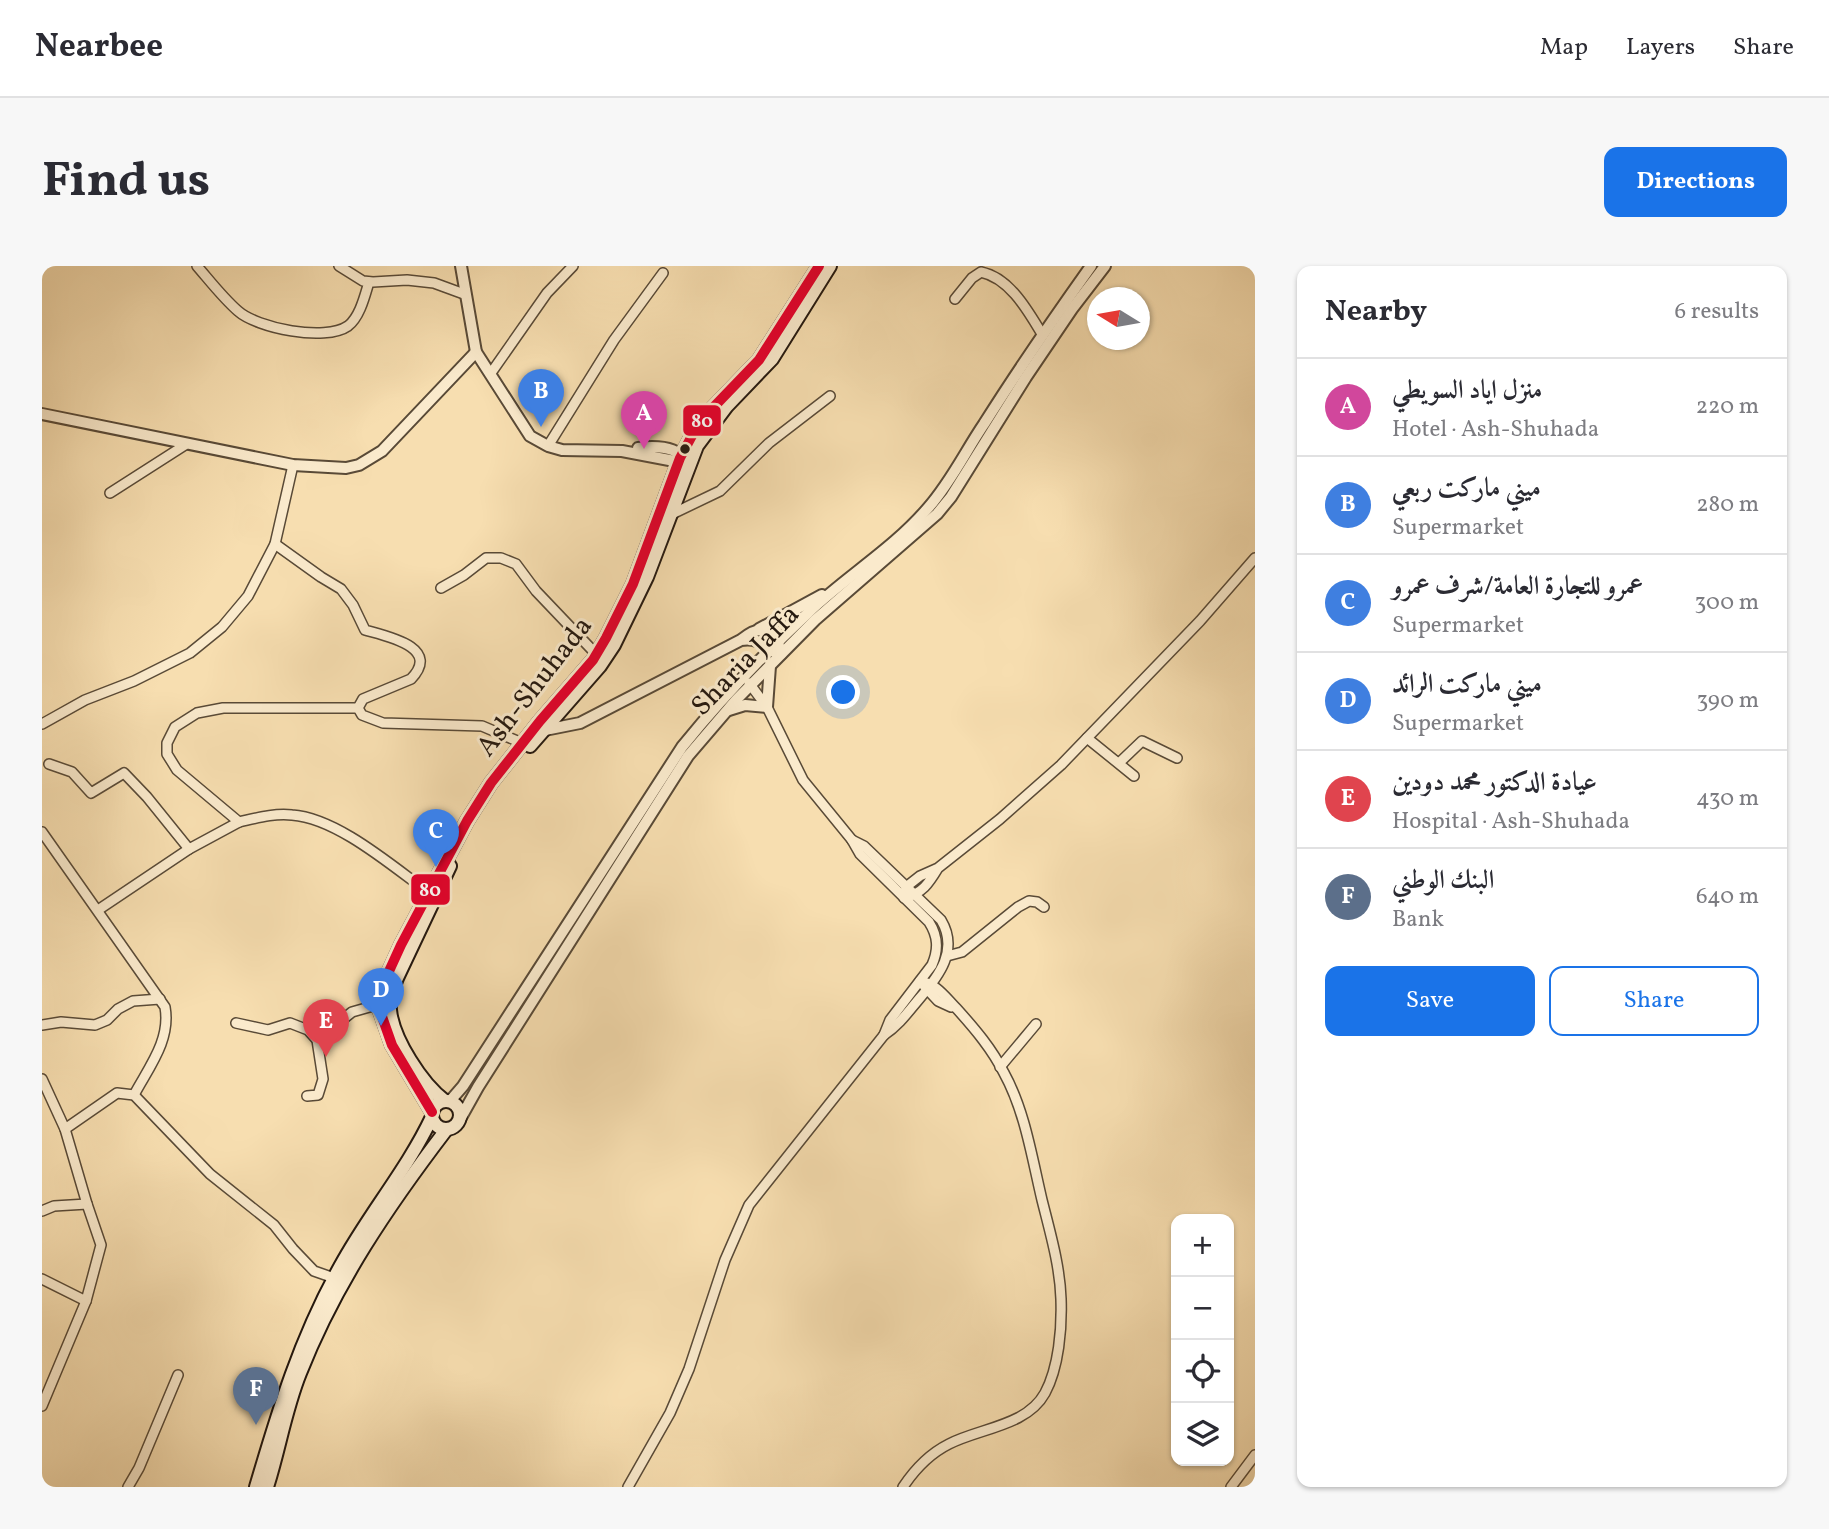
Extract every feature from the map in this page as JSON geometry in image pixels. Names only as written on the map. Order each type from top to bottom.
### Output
[{"type":"main road","name":"Ash-Shuhada","points":[[447,1101],[431,1090],[396,1032],[390,1009],[391,993],[410,948],[473,826],[537,732],[596,654],[618,617],[683,460],[706,415],[759,360],[820,266]]},
{"type":"main road","name":"Ash-Shuhada","points":[[380,1004],[385,980],[428,892],[467,821],[522,743],[537,732],[600,666],[614,645],[647,577],[668,516],[683,460],[772,359],[830,266]]},
{"type":"main road","points":[[256,1487],[293,1367],[310,1325],[334,1278],[420,1141],[432,1114],[437,1104],[447,1101],[460,1111],[459,1121],[453,1128],[446,1129],[435,1125],[432,1114],[383,1023],[380,1004]]},
{"type":"main road","points":[[267,1487],[299,1376],[323,1318],[344,1279],[391,1206],[446,1129]]},
{"type":"street","points":[[197,266],[239,312],[254,321],[275,328],[307,332],[338,330],[347,326],[353,320],[369,282]]},
{"type":"street","points":[[339,266],[363,281],[407,280],[435,283],[464,293]]},
{"type":"street","points":[[461,266],[476,352],[530,436],[548,446],[578,452],[659,447],[683,460]]},
{"type":"street","points":[[491,373],[547,293],[573,266]]},
{"type":"street","name":"Sharia Jaffa","points":[[459,1121],[688,756],[725,712],[770,666],[776,650],[808,612],[896,539],[928,508],[954,474],[1042,334],[1091,266]]},
{"type":"street","name":"Sharia Jaffa","points":[[447,1101],[463,1086],[682,747],[708,715],[748,674],[937,514],[951,497],[1072,309],[1105,266]]},
{"type":"street","points":[[955,299],[972,278],[981,272],[997,278],[1015,295],[1042,334]]},
{"type":"street","points":[[548,446],[614,340],[663,273]]},
{"type":"street","points":[[42,414],[293,466],[346,468],[372,459],[382,451],[476,352]]},
{"type":"street","points":[[668,516],[720,491],[769,443],[830,396]]},
{"type":"street","points":[[110,493],[185,445]]},
{"type":"street","points":[[42,724],[85,700],[134,681],[190,653],[222,626],[248,596],[275,544],[293,466]]},
{"type":"street","points":[[275,544],[341,589],[365,629],[407,643],[416,650],[419,667],[411,679],[363,699],[358,708]]},
{"type":"street","points":[[441,588],[486,558],[501,558],[516,564],[536,591],[596,654]]},
{"type":"street","points":[[904,898],[906,887],[920,876],[938,868],[1000,819],[1087,738],[1200,621],[1255,558]]},
{"type":"street","points":[[537,732],[580,723],[840,586]]},
{"type":"street","points":[[757,630],[769,631],[776,650]]},
{"type":"street","points":[[741,640],[761,641],[776,650]]},
{"type":"street","points":[[766,707],[770,666]]},
{"type":"street","points":[[748,674],[750,686],[766,707],[803,780],[852,840],[860,854],[929,922],[935,932],[936,956],[890,1020],[884,1035]]},
{"type":"street","points":[[725,712],[746,705],[766,707]]},
{"type":"street","points":[[358,708],[362,715],[383,723],[482,726],[522,743]]},
{"type":"street","points":[[239,822],[169,760],[167,743],[175,727],[197,713],[214,709],[358,708]]},
{"type":"street","points":[[1087,738],[1134,776]]},
{"type":"street","points":[[1120,762],[1142,741],[1177,758]]},
{"type":"street","points":[[49,764],[72,772],[91,793],[124,773],[147,797],[188,849]]},
{"type":"street","points":[[98,910],[188,849],[239,822],[273,814],[316,819],[364,846],[428,892]]},
{"type":"street","points":[[42,832],[160,999],[167,1014],[166,1034],[134,1095]]},
{"type":"street","points":[[628,1487],[670,1413],[689,1369],[725,1260],[749,1205],[884,1035],[898,1025],[929,987],[947,956],[948,935],[945,927],[863,846],[852,840]]},
{"type":"street","points":[[904,898],[915,896],[926,886],[938,868]]},
{"type":"street","points":[[947,956],[962,952],[1029,901],[1044,907]]},
{"type":"street","points":[[903,1487],[929,1457],[947,1444],[1028,1412],[1045,1392],[1054,1368],[1061,1316],[1058,1271],[1018,1105],[987,1045],[959,1011],[920,981]]},
{"type":"street","points":[[42,1025],[61,1022],[95,1025],[133,1002],[160,999]]},
{"type":"street","points":[[317,1040],[352,1012],[380,1004]]},
{"type":"street","points":[[236,1023],[264,1030],[290,1023],[308,1030],[317,1040],[323,1079],[318,1096],[307,1096]]},
{"type":"street","points":[[1000,1067],[1036,1024]]},
{"type":"street","points":[[42,1079],[65,1129],[101,1245],[86,1301],[42,1406]]},
{"type":"street","points":[[65,1129],[117,1093],[134,1095],[210,1174],[274,1225],[314,1271],[334,1278]]},
{"type":"street","points":[[42,1211],[54,1206],[87,1204]]},
{"type":"street","points":[[42,1279],[86,1301]]},
{"type":"street","points":[[128,1487],[139,1468],[178,1375]]},
{"type":"street","points":[[1231,1487],[1255,1454]]},
{"type":"transit line","name":"80","points":[[432,1112],[392,1045],[379,1008],[385,980],[401,945],[467,821],[491,783],[593,660],[606,638],[633,584],[680,458],[694,432],[706,415],[759,360],[819,266]]},
{"type":"place","name":"ميني ماركت ربعي","points":[[541,427]]},
{"type":"place","name":"منزل اياد السويطي","points":[[644,449]]},
{"type":"place","name":"عمرو للتجارة العامة/شرف عمرو","points":[[436,867]]},
{"type":"place","name":"ميني ماركت الرائد","points":[[381,1026]]},
{"type":"place","name":"عيادة الدكتور محمد دودين","points":[[326,1057]]},
{"type":"place","name":"البنك الوطني","points":[[256,1425]]}]
